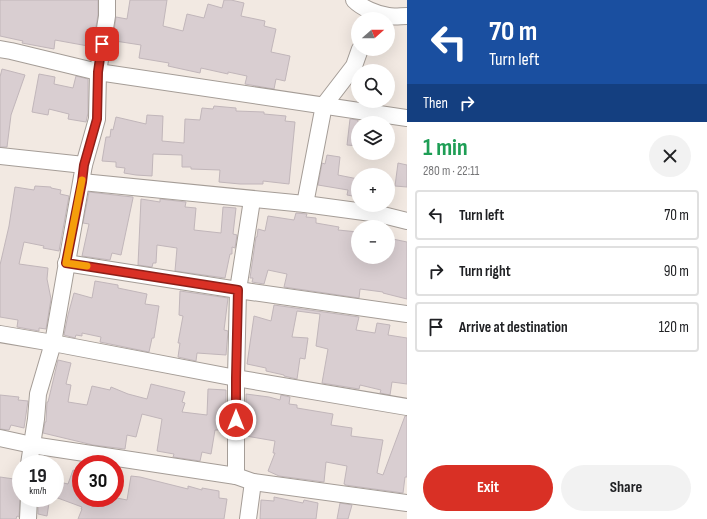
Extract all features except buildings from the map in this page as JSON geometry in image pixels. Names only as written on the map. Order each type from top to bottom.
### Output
[{"type":"street","points":[[30,455],[36,419],[38,394],[53,343],[84,165],[97,119],[98,72],[107,16],[107,0]]},
{"type":"street","points":[[354,0],[368,12]]},
{"type":"street","points":[[395,16],[407,16]]},
{"type":"street","points":[[0,49],[98,72],[407,118]]},
{"type":"street","points":[[305,204],[324,105],[354,66],[358,56]]},
{"type":"street","points":[[0,156],[84,165]]},
{"type":"street","points":[[82,182],[252,200],[305,204],[378,214],[407,221]]},
{"type":"street","points":[[236,476],[238,290],[252,200]]},
{"type":"street","points":[[66,263],[238,290],[407,314]]},
{"type":"street","points":[[0,334],[236,378],[407,407]]},
{"type":"street","points":[[0,438],[32,445],[236,476],[253,482],[407,503]]},
{"type":"street","points":[[248,519],[253,482]]},
{"type":"street","points":[[28,519],[29,507]]},
{"type":"slow traffic","points":[[82,180],[66,263],[87,266]]},
{"type":"route","points":[[102,44],[98,72],[97,119],[84,165],[66,263],[238,290],[236,420]]}]
